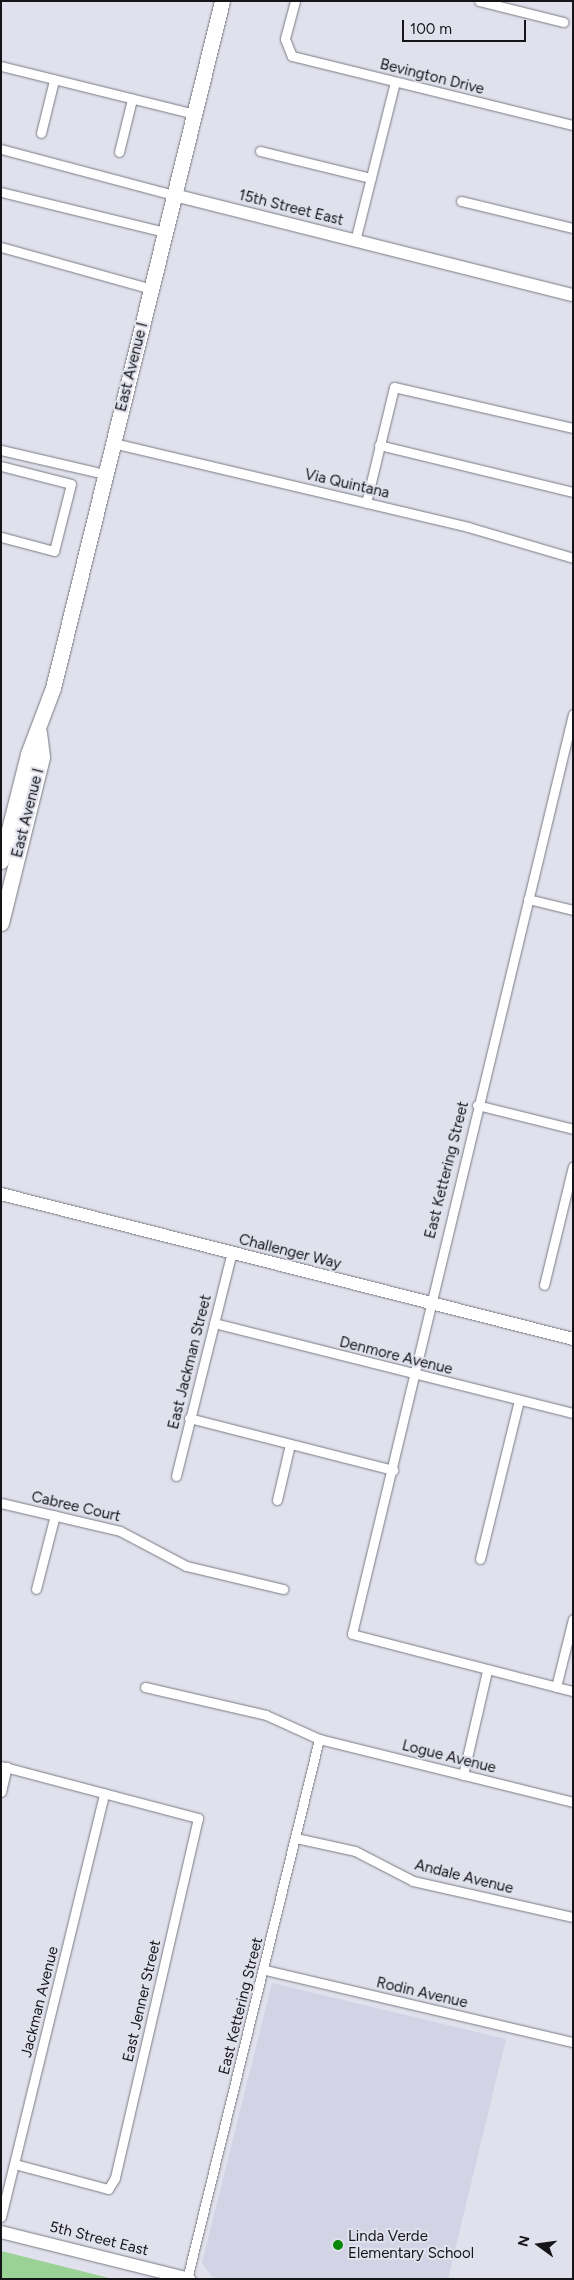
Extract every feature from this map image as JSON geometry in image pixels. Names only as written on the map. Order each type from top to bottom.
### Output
[{"type":"main road","name":"East Avenue I","points":[[1,861],[28,754],[38,732],[113,443],[222,1]]},
{"type":"main road","name":"East Avenue I","points":[[2,913],[42,757],[38,732]]},
{"type":"street","name":"Bevington Drive","points":[[295,1],[284,39],[287,49],[292,56],[573,125]]},
{"type":"street","points":[[479,1],[563,22]]},
{"type":"street","points":[[1,66],[195,114]]},
{"type":"street","points":[[41,133],[54,80]]},
{"type":"street","points":[[355,241],[395,82]]},
{"type":"street","points":[[119,152],[132,99]]},
{"type":"street","name":"15th Street East","points":[[1,149],[174,195],[573,295]]},
{"type":"street","points":[[260,151],[371,178]]},
{"type":"street","points":[[1,192],[165,232]]},
{"type":"street","points":[[461,201],[573,228]]},
{"type":"street","points":[[1,247],[151,289]]},
{"type":"street","points":[[366,503],[394,387],[573,428]]},
{"type":"street","name":"Via Quintana","points":[[113,443],[366,503],[573,558]]},
{"type":"street","points":[[379,445],[573,492]]},
{"type":"street","points":[[1,450],[105,474]]},
{"type":"street","points":[[1,466],[70,484],[54,550],[1,537]]},
{"type":"street","name":"East Kettering Street","points":[[487,1671],[352,1634],[393,1470],[429,1303],[573,714]]},
{"type":"street","points":[[528,898],[573,910]]},
{"type":"street","points":[[477,1105],[573,1129]]},
{"type":"street","points":[[544,1285],[573,1166]]},
{"type":"street","name":"Challenger Way","points":[[1,1194],[231,1255],[573,1339]]},
{"type":"street","name":"East Jackman Street","points":[[176,1476],[231,1255]]},
{"type":"street","name":"Denmore Avenue","points":[[214,1323],[573,1413]]},
{"type":"street","points":[[480,1559],[519,1400]]},
{"type":"street","points":[[189,1418],[393,1470]]},
{"type":"street","points":[[277,1500],[290,1444]]},
{"type":"street","name":"Cabree Court","points":[[1,1503],[120,1531],[186,1566],[283,1589]]},
{"type":"street","points":[[36,1589],[55,1516]]},
{"type":"street","points":[[556,1687],[573,1619]]},
{"type":"street","points":[[463,1775],[487,1671],[573,1691]]},
{"type":"street","name":"Logue Avenue","points":[[145,1686],[266,1715],[318,1739],[573,1802]]},
{"type":"street","name":"East Kettering Street","points":[[188,2279],[265,1970],[318,1739]]},
{"type":"street","points":[[1,1792],[4,1766],[104,1793]]},
{"type":"street","name":"East Jenner Street","points":[[15,2164],[108,2188],[115,2178],[198,1818],[104,1793]]},
{"type":"street","name":"Jackman Avenue","points":[[1,2217],[104,1793]]},
{"type":"street","name":"Andale Avenue","points":[[296,1838],[355,1852],[414,1881],[573,1917]]},
{"type":"street","name":"Rodin Avenue","points":[[265,1970],[573,2042]]},
{"type":"street","name":"5th Street East","points":[[1,2232],[188,2279]]},
{"type":"shaded area","points":[[272,1983],[506,2039],[448,2279],[221,2279],[212,2277],[202,2263]]},
{"type":"green space","points":[[1,2251],[113,2279],[1,2279]]},
{"type":"place","name":"Linda Verde Elementary School","points":[[338,2245]]}]
